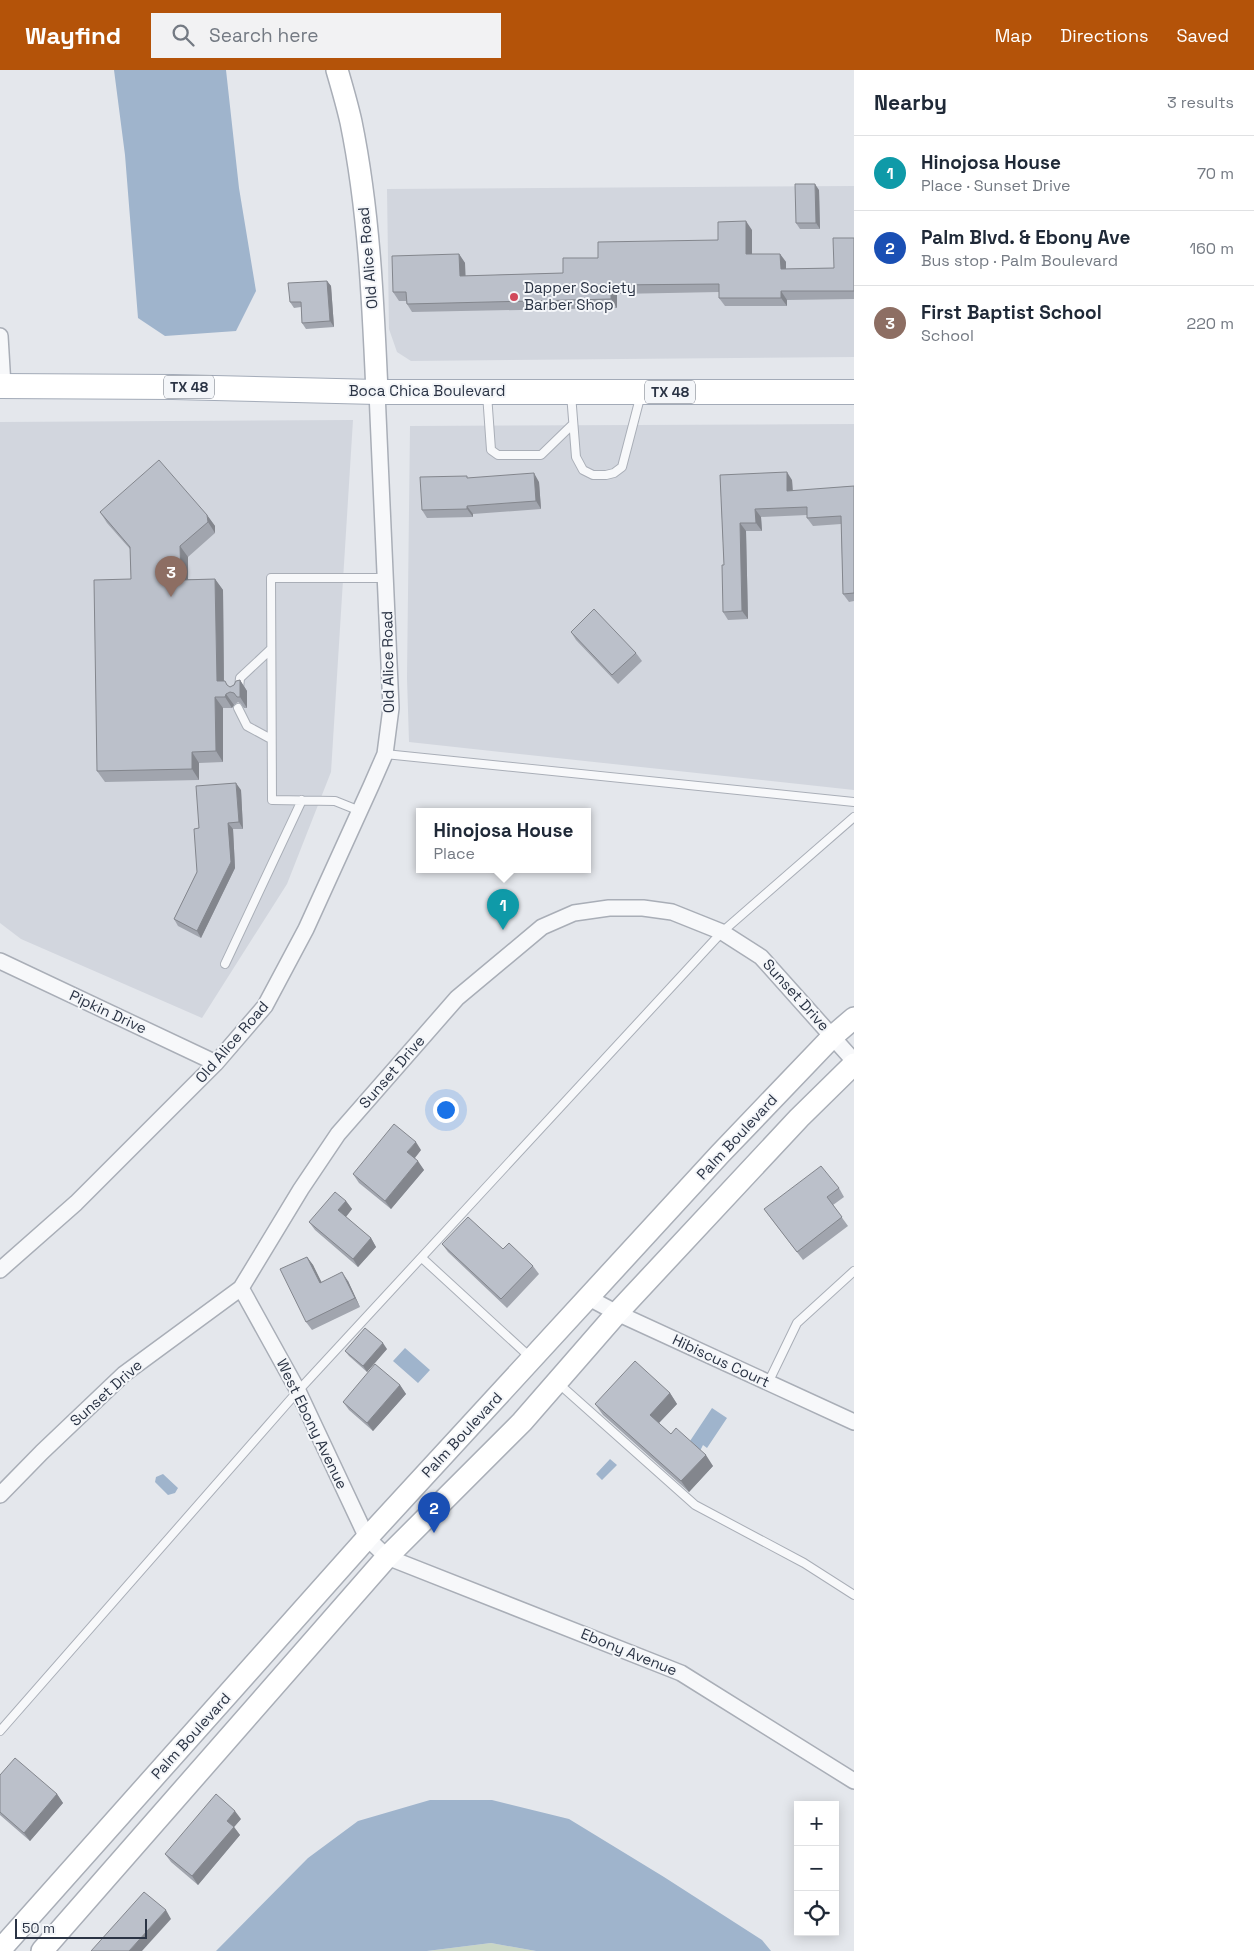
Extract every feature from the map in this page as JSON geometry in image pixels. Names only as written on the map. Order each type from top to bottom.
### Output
[{"type":"main road","name":"Old Alice Road","points":[[337,70],[351,121],[367,226],[377,392]]},
{"type":"main road","name":"Boca Chica Boulevard","points":[[2,386],[173,387],[377,392],[854,392]]},
{"type":"main road","name":"Palm Boulevard","points":[[0,1950],[367,1538],[720,1154],[833,1036],[854,1018]]},
{"type":"main road","name":"Palm Boulevard","points":[[42,1951],[387,1557],[522,1422],[617,1313],[854,1062]]},
{"type":"street","points":[[0,336],[2,386]]},
{"type":"street","name":"Old Alice Road","points":[[0,1270],[76,1203],[216,1063],[265,1006],[306,929],[385,754],[391,708],[377,392]]},
{"type":"street","name":"Sunset Drive","points":[[0,1495],[124,1374],[241,1288],[338,1134],[457,998],[542,927],[574,914],[609,908],[643,908],[672,912],[722,932],[761,957],[833,1036],[854,1062]]},
{"type":"street","name":"Pipkin Drive","points":[[0,961],[216,1063]]},
{"type":"street","name":"West Ebony Avenue","points":[[241,1288],[298,1391],[367,1538],[387,1557]]},
{"type":"street","name":"Hibiscus Court","points":[[588,1298],[854,1422]]},
{"type":"street","name":"Ebony Avenue","points":[[387,1557],[681,1673],[854,1781]]},
{"type":"lane","points":[[487,392],[491,450],[498,455],[541,455],[573,424]]},
{"type":"lane","points":[[571,392],[576,458],[583,470],[593,475],[614,473],[622,467],[631,427],[642,392]]},
{"type":"lane","points":[[360,811],[335,801],[272,800],[270,578],[385,578]]},
{"type":"lane","points":[[238,692],[240,678],[271,649]]},
{"type":"lane","points":[[238,708],[247,726],[271,739]]},
{"type":"lane","points":[[385,754],[854,802]]},
{"type":"lane","points":[[225,964],[302,800]]},
{"type":"lane","points":[[0,1731],[298,1391],[722,932],[854,817]]},
{"type":"lane","points":[[422,1258],[532,1359]]},
{"type":"lane","points":[[768,1383],[797,1323],[854,1272]]},
{"type":"lane","points":[[557,1382],[695,1505],[804,1563],[854,1595]]},
{"type":"shaded area","points":[[854,186],[854,357],[411,361],[397,352],[389,329],[387,189]]},
{"type":"shaded area","points":[[353,420],[331,772],[287,884],[202,1018],[21,939],[0,923],[0,422]]},
{"type":"shaded area","points":[[854,424],[854,790],[409,742],[407,678],[410,426]]},
{"type":"green space","points":[[491,1943],[536,1951],[427,1951]]},
{"type":"water","points":[[114,70],[226,70],[239,188],[256,291],[236,331],[165,336],[138,318],[125,155]]},
{"type":"water","points":[[405,1348],[430,1370],[418,1383],[393,1361]]},
{"type":"water","points":[[712,1408],[727,1418],[707,1448],[703,1445],[700,1451],[690,1441]]},
{"type":"water","points":[[610,1459],[617,1465],[602,1480],[596,1474]]},
{"type":"water","points":[[163,1474],[178,1488],[175,1493],[168,1495],[155,1482],[156,1477]]},
{"type":"water","points":[[430,1800],[492,1800],[569,1819],[762,1940],[771,1951],[536,1951],[491,1943],[427,1951],[216,1951],[308,1858],[358,1821]]},
{"type":"building","points":[[795,184],[815,184],[816,223],[796,223]]},
{"type":"building","points":[[746,221],[746,254],[780,254],[781,269],[834,268],[833,238],[854,238],[854,291],[781,291],[781,298],[719,298],[719,284],[611,285],[611,299],[407,304],[406,292],[393,292],[392,256],[459,254],[460,276],[563,273],[563,258],[598,258],[598,242],[718,240],[718,222]]},
{"type":"building","points":[[327,281],[330,321],[302,323],[301,302],[290,302],[288,283]]},
{"type":"building","points":[[159,460],[207,515],[208,522],[180,546],[181,580],[215,579],[217,681],[225,681],[230,687],[240,680],[240,697],[230,692],[225,697],[215,697],[216,751],[192,752],[192,769],[97,771],[94,580],[131,579],[130,547],[100,512]]},
{"type":"building","points":[[787,472],[787,491],[854,486],[854,593],[843,594],[841,516],[807,518],[807,507],[755,509],[756,523],[740,523],[742,611],[723,612],[722,565],[724,565],[720,475]]},
{"type":"building","points":[[534,473],[536,501],[467,506],[467,509],[422,510],[420,477],[467,476],[467,478]]},
{"type":"building","points":[[594,609],[636,653],[612,675],[571,632]]},
{"type":"building","points":[[236,783],[239,822],[228,823],[231,862],[197,931],[174,919],[197,872],[194,829],[199,828],[196,786]]},
{"type":"building","points":[[394,1124],[416,1142],[407,1152],[418,1161],[385,1201],[353,1174]]},
{"type":"building","points":[[821,1166],[839,1188],[827,1197],[842,1217],[797,1252],[764,1209]]},
{"type":"building","points":[[335,1192],[346,1201],[338,1210],[371,1238],[353,1259],[309,1222]]},
{"type":"building","points":[[468,1217],[503,1249],[509,1243],[533,1266],[501,1299],[442,1244]]},
{"type":"building","points":[[307,1257],[320,1283],[342,1272],[355,1298],[306,1322],[280,1269]]},
{"type":"building","points":[[365,1328],[383,1343],[363,1366],[345,1351]]},
{"type":"building","points":[[635,1361],[670,1393],[650,1415],[671,1434],[676,1428],[706,1455],[681,1481],[595,1404]]},
{"type":"building","points":[[375,1364],[400,1385],[367,1423],[343,1402]]},
{"type":"building","points":[[15,1758],[57,1794],[24,1833],[0,1812],[0,1775]]},
{"type":"building","points":[[216,1794],[235,1811],[227,1821],[234,1827],[192,1876],[165,1854]]},
{"type":"building","points":[[144,1892],[166,1910],[129,1951],[91,1951]]},
{"type":"place","name":"Dapper Society Barber Shop","points":[[514,297]]},
{"type":"place","name":"First Baptist School","points":[[171,597]]},
{"type":"place","name":"Hinojosa House","points":[[503,930]]},
{"type":"place","name":"Palm Blvd. & Ebony Ave","points":[[434,1533]]}]
